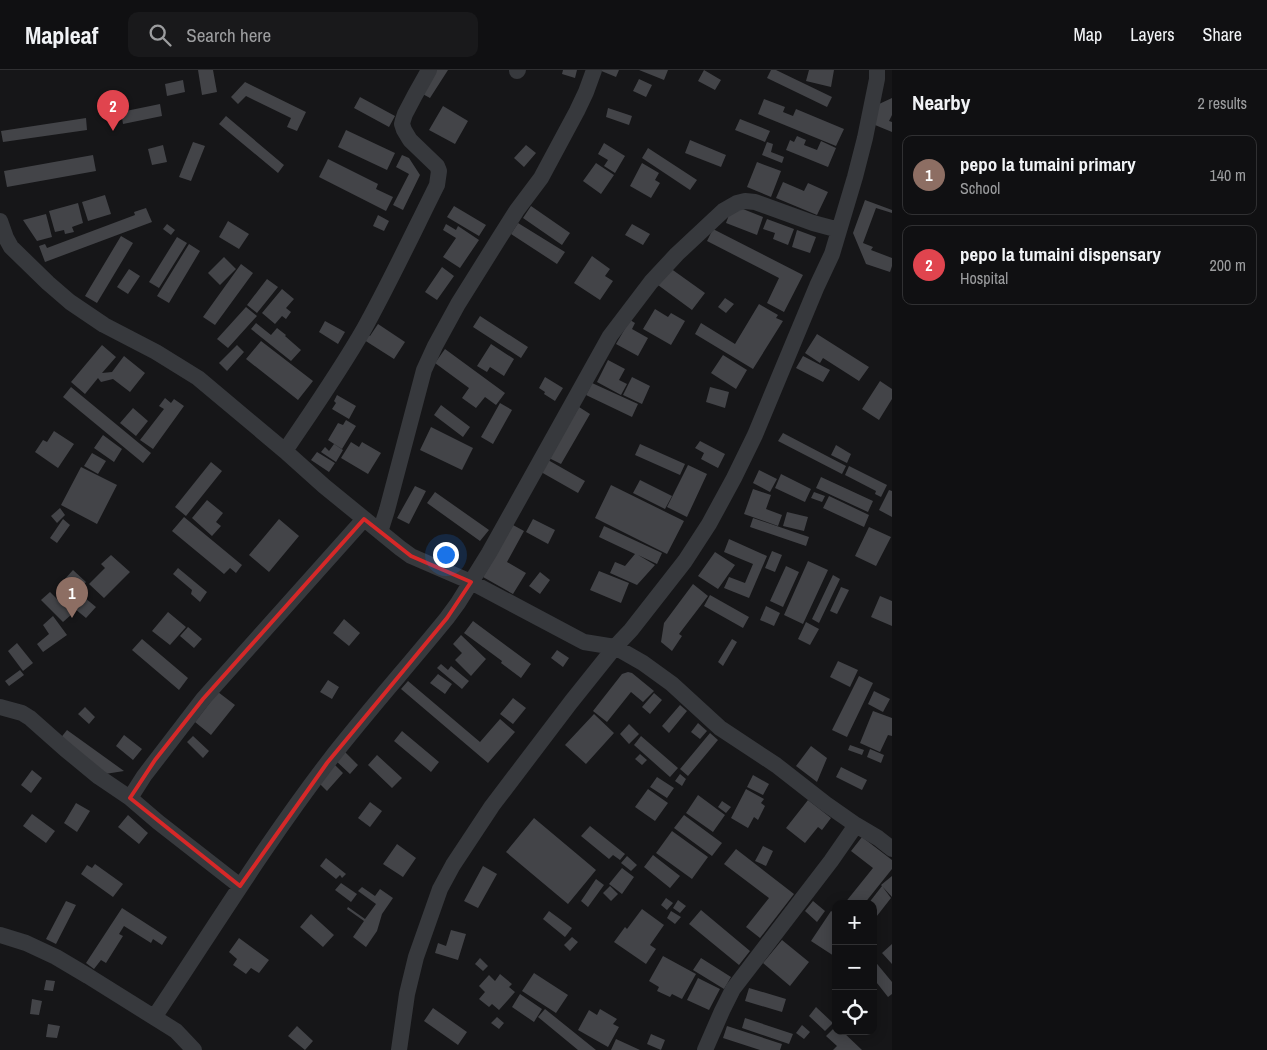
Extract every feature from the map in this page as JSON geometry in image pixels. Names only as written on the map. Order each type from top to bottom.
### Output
[{"type":"street","points":[[286,451],[364,329],[437,185],[439,172],[437,166],[410,140],[402,124],[405,114],[429,70]]},
{"type":"street","points":[[380,532],[424,370],[431,354],[458,304],[518,210],[541,178],[577,111],[594,70]]},
{"type":"street","points":[[399,1050],[407,994],[416,957],[440,889],[453,865],[492,806],[571,702],[685,562],[709,524],[755,435],[832,254],[865,138],[877,79],[877,70]]},
{"type":"street","points":[[155,1016],[240,886],[328,763],[447,618],[494,544],[610,336],[651,282],[722,211],[737,203],[745,201],[755,202],[813,223],[839,230]]},
{"type":"street","points":[[0,221],[6,238],[5,253],[104,325],[156,352],[198,378],[286,451],[324,486],[411,556],[471,582],[584,642],[614,647],[643,663],[665,679],[720,728],[776,765],[826,804],[892,849]]},
{"type":"street","points":[[130,798],[144,776],[203,699],[364,519]]},
{"type":"street","points":[[0,707],[22,713],[30,718],[98,777],[130,798],[165,828],[240,886]]},
{"type":"street","points":[[705,1050],[722,1011],[734,990],[856,825]]},
{"type":"street","points":[[0,935],[26,943],[56,957],[176,1030],[194,1050]]},
{"type":"highlighted area","points":[[364,519],[411,556],[471,582],[447,618],[327,763],[240,886],[130,798],[155,760],[203,699]]},
{"type":"building","points":[[198,70],[213,70],[217,92],[202,95]]},
{"type":"building","points":[[433,70],[448,70],[430,98],[419,92]]},
{"type":"building","points":[[563,70],[577,70],[575,78],[562,74]]},
{"type":"building","points":[[599,70],[619,70],[616,77]]},
{"type":"building","points":[[639,70],[668,70],[664,80]]},
{"type":"building","points":[[704,70],[721,80],[715,90],[698,81]]},
{"type":"building","points":[[771,70],[776,70],[832,97],[827,107],[767,78]]},
{"type":"building","points":[[809,70],[834,70],[831,87],[806,81]]},
{"type":"building","points":[[639,79],[652,85],[646,97],[633,91]]},
{"type":"building","points":[[183,80],[185,92],[167,96],[165,84]]},
{"type":"building","points":[[245,82],[306,112],[297,131],[287,127],[291,118],[246,96],[238,104],[231,97]]},
{"type":"building","points":[[360,97],[395,116],[389,127],[354,108]]},
{"type":"building","points":[[892,98],[892,115],[889,121],[892,122],[892,132],[875,125],[879,104]]},
{"type":"building","points":[[764,99],[785,107],[783,112],[793,116],[796,109],[844,129],[836,146],[758,114]]},
{"type":"building","points":[[160,104],[162,116],[123,124],[121,112]]},
{"type":"building","points":[[443,106],[468,121],[455,144],[429,130]]},
{"type":"building","points":[[608,108],[632,116],[629,125],[606,117]]},
{"type":"building","points":[[226,116],[284,165],[278,173],[219,124]]},
{"type":"building","points":[[86,118],[87,130],[3,142],[1,131]]},
{"type":"building","points":[[740,119],[770,131],[765,142],[735,130]]},
{"type":"building","points":[[346,130],[395,153],[387,170],[338,147]]},
{"type":"building","points":[[797,136],[806,140],[804,145],[817,150],[821,141],[836,148],[828,167],[786,150],[790,140],[794,142]]},
{"type":"building","points":[[690,140],[726,155],[721,167],[685,153]]},
{"type":"building","points":[[193,142],[205,146],[191,181],[179,177]]},
{"type":"building","points":[[767,142],[773,144],[771,152],[784,157],[782,163],[762,155]]},
{"type":"building","points":[[604,143],[625,156],[615,173],[604,166],[608,160],[598,154]]},
{"type":"building","points":[[163,145],[167,162],[152,165],[148,149]]},
{"type":"building","points":[[526,145],[536,153],[524,167],[514,158]]},
{"type":"building","points":[[648,148],[697,180],[690,190],[642,158]]},
{"type":"building","points":[[93,155],[96,171],[7,187],[4,171]]},
{"type":"building","points":[[402,155],[409,158],[420,175],[403,210],[393,205],[409,174],[396,167]]},
{"type":"building","points":[[328,159],[378,184],[376,189],[393,197],[386,211],[319,177]]},
{"type":"building","points":[[757,162],[781,171],[771,197],[747,187]]},
{"type":"building","points":[[596,163],[614,175],[601,194],[583,181]]},
{"type":"building","points":[[642,163],[659,173],[655,180],[660,183],[651,198],[630,186]]},
{"type":"building","points":[[783,182],[804,191],[808,183],[828,192],[817,215],[776,198]]},
{"type":"building","points":[[105,195],[111,214],[88,221],[82,202]]},
{"type":"building","points":[[865,200],[892,210],[892,213],[876,208],[863,243],[873,247],[871,250],[892,258],[890,272],[866,264],[853,233]]},
{"type":"building","points":[[78,203],[83,223],[72,227],[74,232],[65,234],[64,230],[55,232],[49,211]]},
{"type":"building","points":[[454,206],[486,225],[479,236],[447,217]]},
{"type":"building","points":[[531,206],[570,233],[562,245],[523,218]]},
{"type":"building","points":[[738,207],[763,217],[757,235],[726,223],[729,215]]},
{"type":"building","points":[[146,208],[152,222],[45,262],[39,246],[45,244],[47,248],[135,215],[134,212]]},
{"type":"building","points":[[46,214],[52,237],[37,241],[23,220]]},
{"type":"building","points":[[378,215],[389,221],[384,231],[373,226]]},
{"type":"building","points":[[767,219],[794,229],[788,245],[773,239],[775,233],[763,229]]},
{"type":"building","points":[[228,221],[249,234],[239,249],[219,237]]},
{"type":"building","points":[[518,223],[565,252],[557,264],[511,234]]},
{"type":"building","points":[[167,224],[175,230],[171,235],[163,229]]},
{"type":"building","points":[[446,224],[456,230],[458,226],[479,240],[460,268],[443,257],[456,238],[443,230]]},
{"type":"building","points":[[632,224],[650,234],[643,245],[625,235]]},
{"type":"building","points":[[713,229],[803,275],[784,312],[767,303],[779,278],[707,241]]},
{"type":"building","points":[[797,230],[816,237],[810,253],[792,247]]},
{"type":"building","points":[[121,236],[133,243],[97,303],[85,296]]},
{"type":"building","points":[[177,237],[187,243],[159,288],[149,282]]},
{"type":"building","points":[[189,244],[200,251],[169,303],[157,296]]},
{"type":"building","points":[[592,256],[610,269],[605,276],[613,281],[600,300],[574,283]]},
{"type":"building","points":[[224,257],[236,269],[220,285],[208,273]]},
{"type":"building","points":[[241,264],[253,273],[215,325],[203,317]]},
{"type":"building","points":[[442,267],[454,276],[437,300],[425,292]]},
{"type":"building","points":[[670,268],[705,293],[692,310],[658,285]]},
{"type":"building","points":[[129,269],[140,276],[128,294],[117,287]]},
{"type":"building","points":[[267,279],[278,287],[257,313],[247,305]]},
{"type":"building","points":[[282,289],[294,299],[286,308],[291,312],[286,319],[282,316],[275,324],[262,313]]},
{"type":"building","points":[[725,298],[734,304],[726,313],[718,307]]},
{"type":"building","points":[[759,304],[778,315],[776,318],[783,321],[753,369],[695,334],[701,323],[735,344]]},
{"type":"building","points":[[246,307],[257,316],[228,348],[217,339]]},
{"type":"building","points":[[655,309],[668,317],[671,313],[685,321],[671,345],[643,329]]},
{"type":"building","points":[[480,316],[528,347],[521,358],[473,327]]},
{"type":"building","points":[[630,320],[635,323],[632,329],[648,338],[638,356],[616,344]]},
{"type":"building","points":[[325,321],[345,332],[338,344],[319,332]]},
{"type":"building","points":[[256,323],[271,335],[277,328],[301,350],[291,361],[251,329]]},
{"type":"building","points":[[378,324],[405,342],[394,359],[361,338],[365,333],[370,336]]},
{"type":"building","points":[[817,334],[869,367],[859,381],[823,358],[820,363],[805,353]]},
{"type":"building","points":[[261,341],[313,381],[298,400],[246,359]]},
{"type":"building","points":[[491,344],[514,359],[504,376],[490,367],[487,372],[477,366]]},
{"type":"building","points":[[102,345],[116,357],[102,373],[112,372],[124,356],[145,373],[130,392],[113,379],[101,382],[98,378],[85,394],[71,382]]},
{"type":"building","points":[[237,345],[244,352],[227,371],[219,363]]},
{"type":"building","points":[[445,349],[505,393],[496,405],[485,397],[476,408],[462,398],[469,388],[435,363]]},
{"type":"building","points":[[723,355],[747,370],[736,389],[711,373]]},
{"type":"building","points":[[803,356],[830,370],[823,382],[796,368]]},
{"type":"building","points":[[608,360],[625,369],[619,380],[627,384],[621,395],[597,382]]},
{"type":"building","points":[[545,377],[563,388],[555,401],[544,394],[545,392],[539,388]]},
{"type":"building","points":[[632,377],[650,386],[642,404],[623,395]]},
{"type":"building","points":[[880,381],[892,389],[892,399],[879,420],[862,409]]},
{"type":"building","points":[[592,383],[638,404],[632,417],[586,395]]},
{"type":"building","points":[[71,387],[151,453],[143,463],[63,397]]},
{"type":"building","points":[[710,387],[729,392],[725,408],[706,402]]},
{"type":"building","points":[[337,395],[356,406],[349,419],[332,409],[336,403],[334,401]]},
{"type":"building","points":[[165,398],[171,403],[174,399],[184,406],[153,449],[140,440],[164,409],[159,406]]},
{"type":"building","points":[[500,403],[512,410],[493,444],[481,437]]},
{"type":"building","points":[[441,405],[470,427],[463,437],[434,415]]},
{"type":"building","points":[[579,407],[590,414],[561,464],[549,458]]},
{"type":"building","points":[[133,408],[148,421],[136,436],[120,423]]},
{"type":"building","points":[[346,420],[356,426],[342,449],[328,440],[338,423],[343,425]]},
{"type":"building","points":[[431,427],[473,448],[462,470],[420,450]]},
{"type":"building","points":[[54,431],[74,444],[58,468],[35,452],[43,440],[47,442]]},
{"type":"building","points":[[783,433],[846,466],[842,474],[778,441]]},
{"type":"building","points":[[103,435],[122,449],[114,462],[94,448]]},
{"type":"building","points":[[700,441],[725,454],[718,468],[701,459],[704,453],[695,448]]},
{"type":"building","points":[[351,442],[359,447],[362,442],[381,453],[368,474],[341,458]]},
{"type":"building","points":[[334,444],[343,450],[336,462],[321,452],[325,447],[329,451]]},
{"type":"building","points":[[640,444],[685,464],[680,475],[635,455]]},
{"type":"building","points":[[836,445],[851,454],[847,463],[831,455]]},
{"type":"building","points":[[317,452],[335,463],[329,472],[311,460]]},
{"type":"building","points":[[92,453],[106,461],[98,474],[84,466]]},
{"type":"building","points":[[548,460],[585,481],[578,493],[541,472]]},
{"type":"building","points":[[211,462],[222,471],[186,516],[175,507]]},
{"type":"building","points":[[688,465],[707,474],[687,517],[667,507]]},
{"type":"building","points":[[849,466],[887,485],[881,497],[875,494],[876,491],[845,475]]},
{"type":"building","points":[[81,467],[117,485],[97,524],[61,505]]},
{"type":"building","points":[[759,470],[777,479],[770,492],[753,483]]},
{"type":"building","points":[[781,474],[811,489],[805,502],[775,488]]},
{"type":"building","points":[[821,477],[873,501],[868,512],[816,488]]},
{"type":"building","points":[[640,480],[672,496],[665,509],[633,493]]},
{"type":"building","points":[[611,485],[684,521],[667,554],[595,518]]},
{"type":"building","points":[[415,486],[426,491],[409,524],[397,518]]},
{"type":"building","points":[[753,489],[771,495],[766,509],[782,515],[778,526],[744,514]]},
{"type":"building","points":[[889,490],[892,491],[892,517],[879,510]]},
{"type":"building","points":[[435,492],[489,530],[480,541],[427,503]]},
{"type":"building","points":[[814,492],[825,496],[822,502],[811,498]]},
{"type":"building","points":[[829,496],[869,515],[864,527],[823,508]]},
{"type":"building","points":[[207,500],[223,513],[216,522],[221,526],[212,536],[192,518]]},
{"type":"building","points":[[60,508],[65,515],[57,523],[51,516]]},
{"type":"building","points":[[787,512],[808,517],[804,531],[783,526]]},
{"type":"building","points":[[184,517],[242,565],[236,573],[230,568],[224,574],[172,531]]},
{"type":"building","points":[[753,518],[809,537],[806,546],[750,527]]},
{"type":"building","points":[[63,519],[70,525],[57,543],[50,538]]},
{"type":"building","points":[[279,519],[299,536],[269,572],[249,555]]},
{"type":"building","points":[[533,519],[555,530],[548,544],[526,532]]},
{"type":"building","points":[[513,525],[524,531],[507,562],[526,573],[513,594],[483,577]]},
{"type":"building","points":[[604,526],[662,553],[657,564],[638,555],[655,565],[637,585],[610,573],[615,562],[625,566],[635,554],[599,537]]},
{"type":"building","points":[[869,527],[891,537],[876,566],[855,556]]},
{"type":"building","points":[[729,539],[767,556],[749,598],[724,588],[729,577],[745,583],[753,564],[724,552]]},
{"type":"building","points":[[772,551],[782,555],[775,572],[765,568]]},
{"type":"building","points":[[715,552],[735,565],[718,589],[698,576]]},
{"type":"building","points":[[111,555],[130,572],[104,598],[89,584],[105,568],[101,564]]},
{"type":"building","points":[[808,561],[828,570],[803,624],[784,615]]},
{"type":"building","points":[[786,566],[799,572],[783,607],[770,601]]},
{"type":"building","points":[[178,568],[207,592],[200,602],[191,594],[192,590],[173,574]]},
{"type":"building","points":[[73,570],[86,582],[77,592],[64,580]]},
{"type":"building","points":[[599,571],[629,583],[621,603],[590,590]]},
{"type":"building","points":[[540,572],[550,580],[540,594],[529,586]]},
{"type":"building","points":[[833,575],[840,579],[819,623],[812,619]]},
{"type":"building","points":[[693,584],[708,596],[679,634],[682,636],[672,651],[661,642],[664,623]]},
{"type":"building","points":[[841,587],[849,590],[837,614],[830,611]]},
{"type":"building","points":[[50,592],[72,614],[63,622],[41,600]]},
{"type":"building","points":[[79,593],[96,607],[86,618],[69,604]]},
{"type":"building","points":[[710,595],[749,617],[743,628],[704,606]]},
{"type":"building","points":[[880,596],[892,601],[892,626],[871,617]]},
{"type":"building","points":[[766,606],[780,613],[774,626],[760,620]]},
{"type":"building","points":[[168,612],[186,627],[170,645],[152,631]]},
{"type":"building","points":[[53,616],[67,635],[43,652],[37,644],[49,634],[43,625]]},
{"type":"building","points":[[344,619],[360,633],[349,646],[333,633]]},
{"type":"building","points":[[473,621],[531,664],[521,678],[501,663],[502,661],[464,633]]},
{"type":"building","points":[[806,622],[819,629],[810,645],[798,639]]},
{"type":"building","points":[[188,627],[202,639],[194,648],[180,636]]},
{"type":"building","points":[[461,635],[486,659],[471,676],[455,660],[462,653],[453,644]]},
{"type":"building","points":[[142,639],[188,678],[179,690],[132,650]]},
{"type":"building","points":[[732,639],[737,642],[723,666],[718,662]]},
{"type":"building","points":[[17,643],[33,663],[23,671],[8,651]]},
{"type":"building","points":[[557,650],[569,658],[563,667],[551,658]]},
{"type":"building","points":[[838,661],[858,670],[850,687],[830,677]]},
{"type":"building","points":[[441,664],[448,670],[451,666],[469,681],[462,689],[437,668]]},
{"type":"building","points":[[20,670],[24,675],[9,686],[5,681]]},
{"type":"building","points":[[632,673],[654,691],[643,702],[631,692],[607,722],[593,711],[622,674]]},
{"type":"building","points":[[438,674],[452,684],[445,694],[430,683]]},
{"type":"building","points":[[859,676],[873,683],[847,737],[832,730]]},
{"type":"building","points":[[328,680],[339,687],[332,699],[320,692]]},
{"type":"building","points":[[408,681],[480,742],[500,719],[515,732],[488,763],[401,689]]},
{"type":"building","points":[[874,691],[890,699],[883,712],[868,704]]},
{"type":"building","points":[[218,692],[235,705],[211,735],[195,722]]},
{"type":"building","points":[[654,693],[662,700],[650,714],[642,707]]},
{"type":"building","points":[[513,698],[526,708],[513,724],[500,714]]},
{"type":"building","points":[[680,705],[687,711],[669,733],[662,726]]},
{"type":"building","points":[[85,707],[95,717],[89,724],[78,714]]},
{"type":"building","points":[[873,711],[892,718],[892,736],[888,735],[880,752],[860,743]]},
{"type":"building","points":[[594,714],[614,733],[586,764],[565,745]]},
{"type":"building","points":[[698,723],[707,731],[700,739],[691,732]]},
{"type":"building","points":[[629,724],[639,734],[629,744],[620,734]]},
{"type":"building","points":[[67,730],[124,771],[105,774],[59,740]]},
{"type":"building","points":[[402,731],[439,762],[431,772],[394,741]]},
{"type":"building","points":[[710,733],[718,740],[688,776],[680,769]]},
{"type":"building","points":[[124,735],[142,749],[133,760],[116,746]]},
{"type":"building","points":[[193,736],[209,751],[203,758],[187,742]]},
{"type":"building","points":[[641,736],[678,768],[670,777],[634,745]]},
{"type":"building","points":[[850,745],[864,750],[862,755],[848,750]]},
{"type":"building","points":[[811,746],[827,758],[817,782],[796,766]]},
{"type":"building","points":[[870,749],[884,755],[881,763],[867,757]]},
{"type":"building","points":[[344,751],[358,765],[350,774],[335,760]]},
{"type":"building","points":[[640,754],[647,760],[642,765],[635,759]]},
{"type":"building","points":[[377,755],[402,778],[392,788],[368,765]]},
{"type":"building","points":[[333,763],[343,773],[327,791],[317,781]]},
{"type":"building","points":[[841,767],[867,780],[862,790],[836,777]]},
{"type":"building","points":[[32,770],[42,778],[31,793],[21,785]]},
{"type":"building","points":[[680,774],[686,779],[682,786],[675,781]]},
{"type":"building","points":[[753,775],[769,784],[763,795],[747,787]]},
{"type":"building","points":[[657,777],[674,788],[667,798],[650,787]]},
{"type":"building","points":[[648,789],[668,803],[655,821],[635,807]]},
{"type":"building","points":[[746,789],[764,799],[761,803],[765,806],[758,820],[754,817],[748,828],[731,818]]},
{"type":"building","points":[[698,795],[725,815],[713,832],[686,813]]},
{"type":"building","points":[[808,800],[831,818],[822,830],[818,827],[805,843],[786,828]]},
{"type":"building","points":[[722,801],[731,807],[726,813],[718,807]]},
{"type":"building","points":[[370,802],[382,811],[370,827],[358,818]]},
{"type":"building","points":[[76,803],[90,811],[77,832],[64,823]]},
{"type":"building","points":[[32,814],[55,831],[46,843],[23,826]]},
{"type":"building","points":[[128,815],[148,833],[139,844],[118,827]]},
{"type":"building","points":[[684,815],[722,843],[712,856],[674,828]]},
{"type":"building","points":[[534,818],[596,870],[568,904],[506,852]]},
{"type":"building","points":[[590,826],[625,854],[620,860],[613,855],[609,859],[581,836]]},
{"type":"building","points":[[672,831],[708,857],[692,879],[656,853]]},
{"type":"building","points":[[862,837],[892,860],[892,869],[867,900],[847,900],[873,868],[851,851]]},
{"type":"building","points":[[397,844],[416,858],[403,877],[383,864]]},
{"type":"building","points":[[763,846],[773,851],[766,866],[755,861]]},
{"type":"building","points":[[736,849],[794,894],[760,938],[746,927],[769,898],[724,864]]},
{"type":"building","points":[[653,855],[680,876],[670,888],[644,867]]},
{"type":"building","points":[[627,856],[637,865],[631,871],[621,863]]},
{"type":"building","points":[[326,858],[346,874],[342,878],[340,875],[336,879],[320,866]]},
{"type":"building","points":[[95,864],[123,884],[113,897],[81,874],[87,865],[92,868]]},
{"type":"building","points":[[483,866],[497,874],[478,908],[464,901]]},
{"type":"building","points":[[622,868],[634,877],[622,894],[609,884]]},
{"type":"building","points":[[892,876],[892,897],[881,885]]},
{"type":"building","points":[[596,879],[604,885],[588,907],[581,901]]},
{"type":"building","points":[[341,883],[357,894],[351,902],[335,890]]},
{"type":"building","points":[[610,886],[618,894],[611,901],[603,893]]},
{"type":"building","points":[[882,886],[891,898],[877,916],[877,900],[871,900]]},
{"type":"building","points":[[362,887],[375,896],[380,889],[393,898],[382,914],[377,931],[366,947],[353,937],[364,921],[347,909],[348,907],[365,919],[376,904],[358,891]]},
{"type":"building","points":[[666,898],[673,903],[667,910],[661,905]]},
{"type":"building","points":[[678,900],[686,906],[680,913],[673,908]]},
{"type":"building","points":[[66,901],[76,905],[56,944],[46,939]]},
{"type":"building","points":[[813,901],[825,911],[817,922],[805,911]]},
{"type":"building","points":[[122,908],[167,937],[162,945],[153,939],[151,943],[124,926],[119,934],[123,936],[106,963],[101,960],[94,969],[86,963]]},
{"type":"building","points":[[642,909],[664,925],[650,945],[656,949],[646,964],[614,942],[625,927],[627,929]]},
{"type":"building","points":[[701,910],[750,951],[739,965],[689,924]]},
{"type":"building","points":[[549,911],[572,928],[565,937],[543,919]]},
{"type":"building","points":[[671,911],[681,917],[675,924],[667,918]]},
{"type":"building","points":[[831,911],[832,912],[832,955],[811,941]]},
{"type":"building","points":[[311,914],[334,935],[323,947],[300,927]]},
{"type":"building","points":[[451,930],[466,934],[458,960],[435,953],[438,943],[446,946]]},
{"type":"building","points":[[572,937],[578,942],[570,951],[564,945]]},
{"type":"building","points":[[239,938],[269,960],[259,973],[251,968],[246,974],[233,965],[237,959],[229,952]]},
{"type":"building","points":[[782,940],[809,962],[790,986],[763,963]]},
{"type":"building","points":[[892,944],[892,964],[882,953]]},
{"type":"building","points":[[663,956],[696,974],[682,999],[672,994],[670,997],[657,991],[659,987],[649,981]]},
{"type":"building","points":[[480,958],[488,966],[483,971],[475,964]]},
{"type":"building","points":[[701,958],[731,977],[724,989],[693,970]]},
{"type":"building","points":[[877,964],[892,982],[892,994],[888,997],[877,983]]},
{"type":"building","points":[[534,973],[568,995],[556,1013],[522,991]]},
{"type":"building","points":[[500,974],[512,984],[509,987],[515,992],[499,1010],[492,1004],[489,1007],[479,999],[485,992],[479,986],[489,975],[495,981]]},
{"type":"building","points":[[698,978],[720,989],[709,1010],[687,1000]]},
{"type":"building","points":[[46,980],[55,981],[53,991],[44,990]]},
{"type":"building","points":[[749,988],[786,999],[782,1012],[745,1001]]},
{"type":"building","points":[[520,994],[542,1009],[534,1022],[512,1007]]},
{"type":"building","points":[[32,999],[42,1001],[39,1015],[30,1014]]},
{"type":"building","points":[[816,1007],[832,1024],[825,1031],[809,1016]]},
{"type":"building","points":[[433,1008],[467,1032],[458,1045],[424,1021]]},
{"type":"building","points":[[545,1009],[596,1050],[578,1050],[538,1017]]},
{"type":"building","points":[[600,1009],[617,1019],[613,1024],[619,1027],[608,1047],[578,1030],[589,1010],[597,1015]]},
{"type":"building","points":[[497,1017],[504,1023],[499,1029],[491,1023]]},
{"type":"building","points":[[745,1018],[793,1034],[789,1044],[742,1028]]},
{"type":"building","points":[[48,1024],[60,1026],[57,1038],[46,1037]]},
{"type":"building","points":[[802,1025],[810,1032],[804,1039],[796,1033]]},
{"type":"building","points":[[297,1026],[313,1041],[305,1050],[288,1036]]},
{"type":"building","points":[[727,1026],[782,1044],[780,1050],[760,1050],[723,1038]]},
{"type":"building","points":[[832,1030],[832,1035],[846,1035],[862,1050],[833,1050],[837,1046],[826,1036]]},
{"type":"building","points":[[651,1034],[665,1040],[661,1050],[647,1044]]},
{"type":"building","points":[[616,1039],[640,1050],[611,1050]]},
{"type":"place","name":"pepo la tumaini dispensary","points":[[113,131]]},
{"type":"place","name":"pepo la tumaini primary","points":[[72,618]]}]
